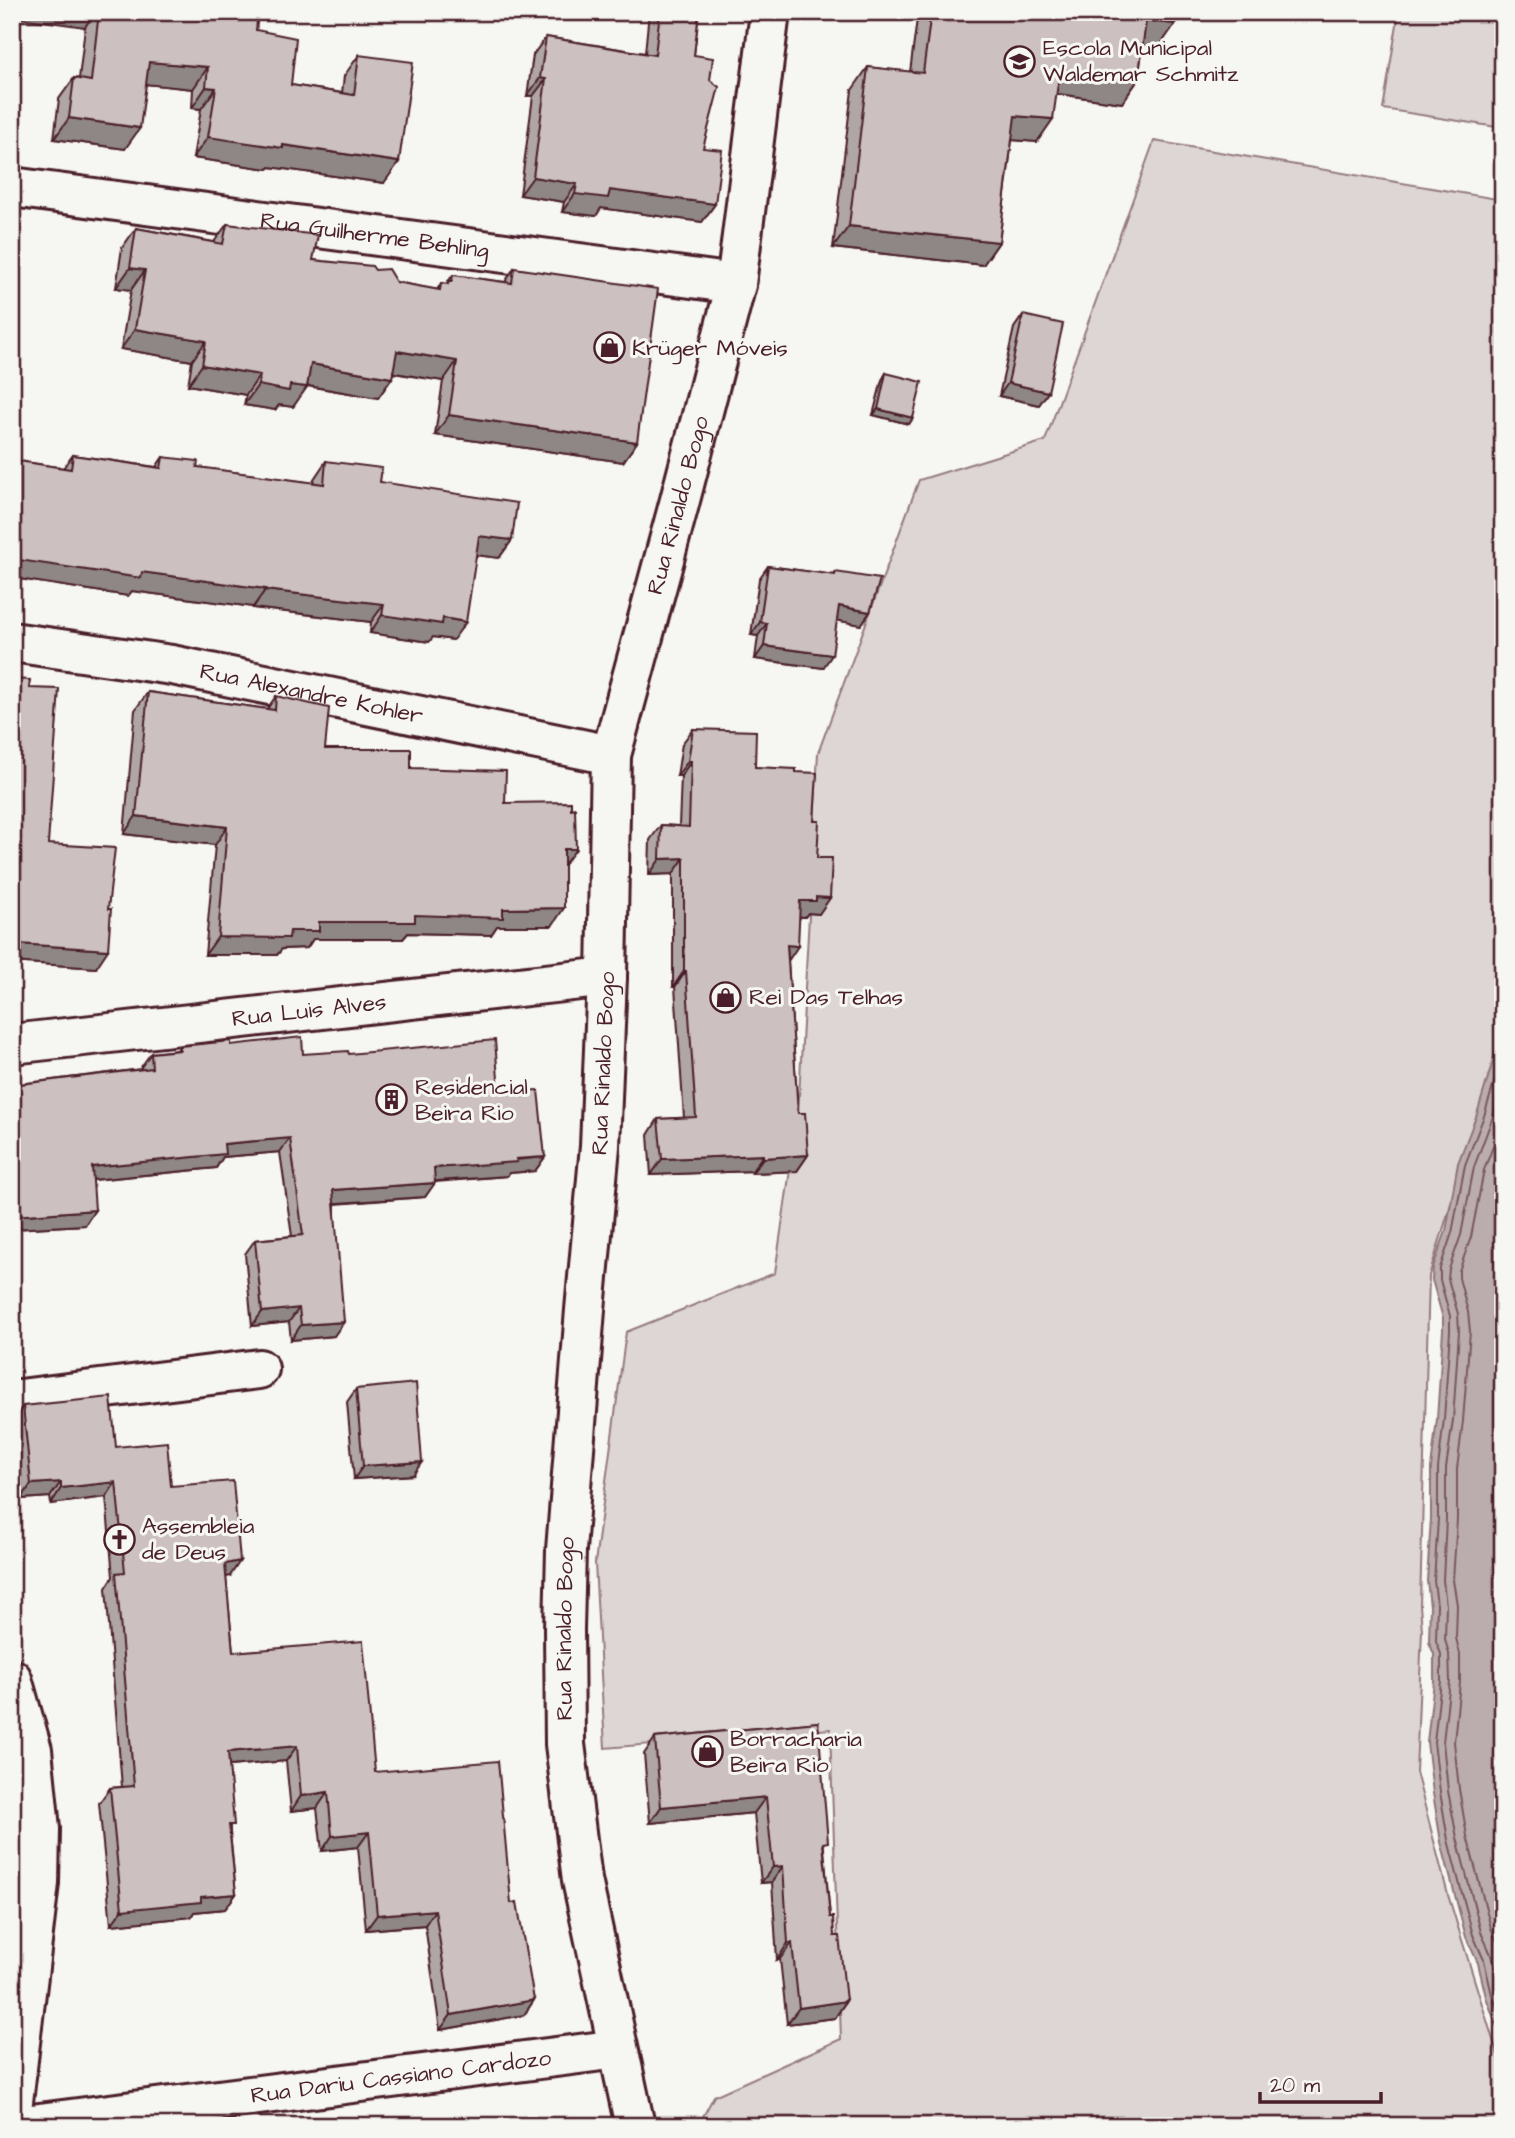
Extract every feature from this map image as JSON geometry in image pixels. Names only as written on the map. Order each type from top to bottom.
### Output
[{"type":"street","name":"Rua Rinaldo Bogo","points":[[635,2126],[580,1866],[565,1744],[564,1629],[569,1510],[600,1146],[607,977],[611,755],[736,284],[770,12]]},
{"type":"street","name":"Rua Guilherme Behling","points":[[12,187],[736,284]]},
{"type":"street","name":"Rua Alexandre Kohler","points":[[12,642],[172,664],[611,755]]},
{"type":"street","name":"Rua Luis Alves","points":[[12,1044],[607,977]]},
{"type":"street","points":[[12,1400],[259,1369]]},
{"type":"street","points":[[12,1679],[32,1750],[40,1829],[39,1883],[12,2110]]},
{"type":"street","name":"Rua Dariu Cassiano Cardozo","points":[[16,2126],[618,2049]]},
{"type":"shaded area","points":[[1399,12],[1503,12],[1503,128],[1383,109]]},
{"type":"shaded area","points":[[1154,141],[1503,200],[1503,1033],[1429,1276],[1420,1605],[1422,1630],[1416,1772],[1448,1895],[1503,2072],[1503,2126],[698,2126],[714,2096],[841,2039],[830,1729],[605,1748],[595,1563],[626,1332],[775,1273],[798,1115],[818,753],[919,480],[1045,441]]},
{"type":"water","points":[[1503,1042],[1503,2052],[1478,1963],[1466,1937],[1441,1842],[1433,1793],[1427,1742],[1434,1681],[1434,1654],[1429,1642],[1430,1606],[1427,1581],[1431,1468],[1443,1330],[1443,1318],[1432,1280],[1433,1267],[1446,1231],[1458,1163],[1477,1114],[1495,1054]]},
{"type":"building","points":[[99,12],[258,12],[256,30],[296,38],[291,85],[354,95],[359,55],[413,62],[399,162],[208,137],[216,88],[206,87],[208,67],[149,62],[140,128],[69,118],[74,78],[91,81]]},
{"type":"building","points":[[660,12],[699,12],[694,55],[713,58],[710,80],[719,87],[703,148],[722,150],[715,204],[610,190],[608,198],[575,194],[577,184],[533,177],[546,79],[540,78],[546,37],[655,55]]},
{"type":"building","points":[[931,12],[1177,12],[1175,24],[1146,21],[1138,80],[1060,69],[1053,119],[1015,116],[999,242],[849,226],[868,67],[923,73]]},
{"type":"building","points":[[227,224],[318,235],[313,260],[372,266],[375,270],[388,269],[396,282],[440,290],[441,283],[448,284],[453,275],[512,283],[514,268],[658,289],[637,442],[449,415],[457,361],[397,351],[392,378],[311,364],[307,387],[290,385],[289,391],[258,385],[260,375],[202,365],[206,341],[135,329],[145,270],[130,268],[136,228],[223,244]]},
{"type":"building","points":[[1023,315],[1063,324],[1048,392],[1008,383]]},
{"type":"building","points":[[886,373],[922,382],[913,418],[878,409]]},
{"type":"building","points":[[73,455],[161,468],[163,457],[198,461],[197,467],[324,484],[326,461],[382,468],[380,482],[517,503],[512,540],[479,536],[466,622],[443,618],[442,624],[382,615],[384,604],[142,572],[141,578],[12,559],[12,460],[71,469]]},
{"type":"building","points":[[768,566],[880,579],[870,612],[839,606],[832,655],[764,646],[767,623],[760,622]]},
{"type":"building","points":[[12,679],[30,680],[29,688],[59,689],[48,844],[115,848],[108,909],[111,909],[108,950],[19,944],[20,935],[12,934]]},
{"type":"building","points":[[148,692],[275,710],[276,696],[329,708],[325,749],[411,749],[411,768],[506,771],[505,803],[571,802],[571,809],[575,808],[576,849],[564,849],[564,908],[503,909],[503,918],[415,915],[415,922],[319,922],[319,931],[290,931],[289,938],[218,937],[227,827],[136,816]]},
{"type":"building","points":[[693,729],[756,731],[755,767],[817,773],[814,821],[819,821],[817,858],[832,858],[830,898],[816,897],[816,901],[800,901],[798,946],[787,945],[798,1113],[805,1113],[808,1155],[662,1159],[658,1119],[696,1117],[684,971],[684,858],[660,859],[661,825],[689,827],[691,761],[688,761]]},
{"type":"building","points":[[302,1037],[303,1054],[348,1051],[349,1054],[495,1040],[499,1092],[538,1090],[545,1157],[516,1159],[517,1162],[434,1168],[435,1183],[333,1190],[344,1322],[301,1325],[299,1308],[262,1312],[255,1240],[303,1235],[290,1138],[224,1144],[225,1154],[92,1167],[95,1210],[12,1216],[12,1085],[152,1068],[151,1053],[180,1050],[180,1046],[231,1041],[231,1045]]},
{"type":"building","points":[[12,1225],[16,1264],[12,1264]]},
{"type":"building","points":[[416,1383],[422,1462],[363,1466],[356,1389]]},
{"type":"building","points":[[111,1397],[116,1447],[167,1442],[171,1486],[233,1481],[240,1561],[225,1564],[233,1652],[363,1641],[375,1772],[498,1761],[511,1903],[517,1902],[534,2000],[451,2015],[435,1910],[377,1915],[369,1832],[332,1836],[328,1792],[301,1796],[297,1746],[228,1752],[234,1825],[229,1825],[236,1894],[201,1897],[201,1902],[122,1910],[110,1788],[134,1786],[116,1573],[125,1572],[116,1482],[61,1488],[61,1482],[31,1484],[23,1406]]},
{"type":"building","points":[[818,1722],[828,1842],[823,1843],[830,1917],[833,1917],[834,1936],[839,1936],[846,2001],[799,2008],[792,1943],[788,1943],[783,1866],[773,1867],[766,1797],[661,1807],[655,1738]]},
{"type":"place","name":"Escola Municipal Waldemar Schmitz","points":[[1020,61]]},
{"type":"place","name":"Krüger Móveis","points":[[609,348]]},
{"type":"place","name":"Rei Das Telhas","points":[[726,997]]},
{"type":"place","name":"Residencial Beira Rio","points":[[392,1100]]},
{"type":"place","name":"Assembleia de Deus","points":[[119,1539]]},
{"type":"place","name":"Borracharia Beira Rio","points":[[707,1752]]}]
